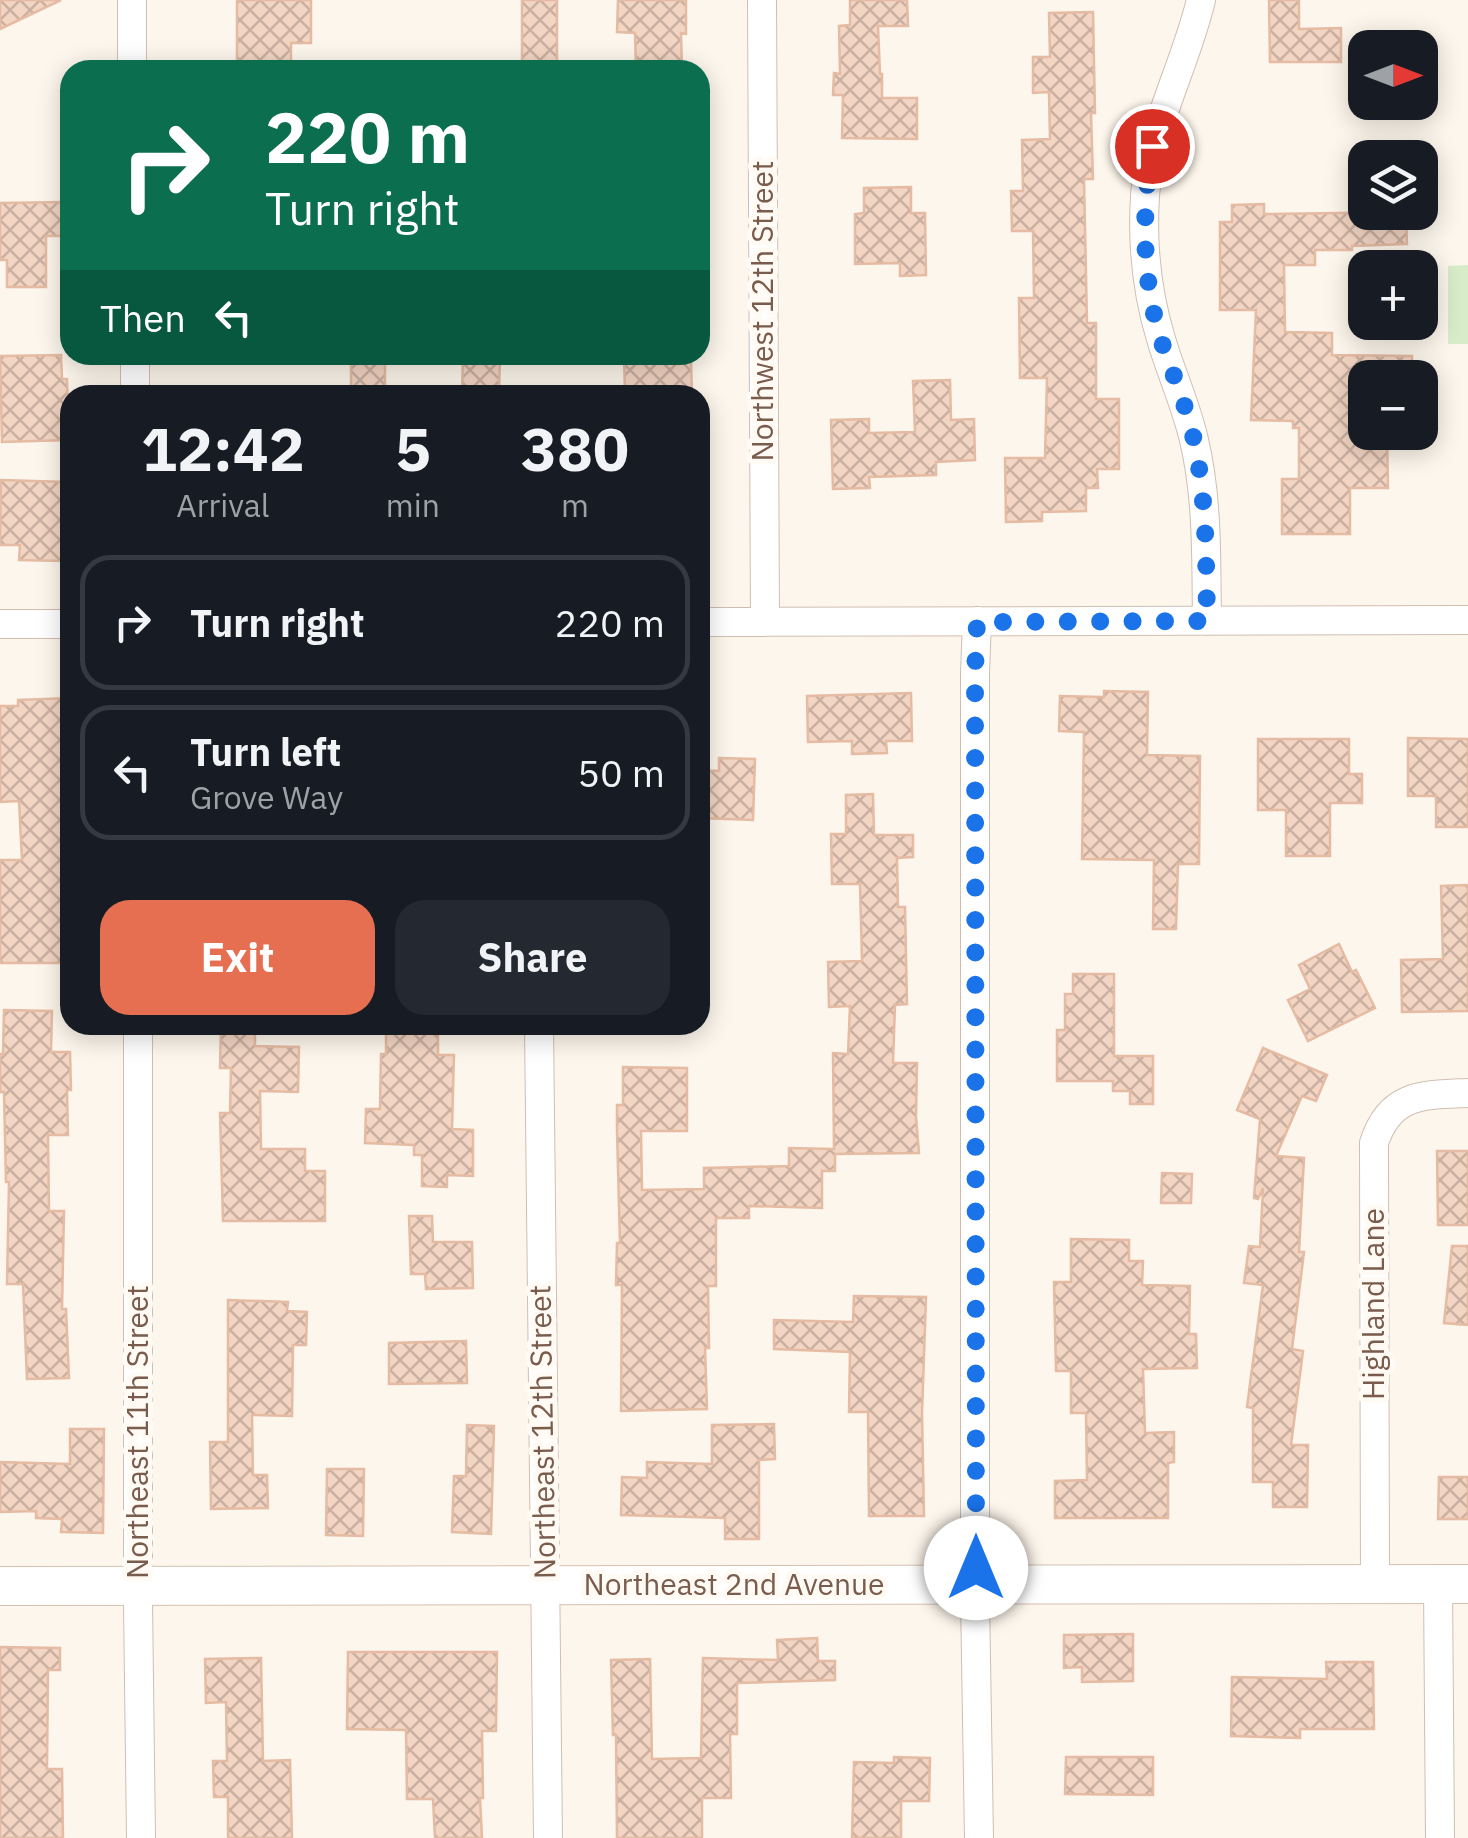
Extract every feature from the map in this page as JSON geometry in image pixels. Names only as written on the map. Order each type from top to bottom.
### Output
[{"type":"street","points":[[132,0],[132,60]]},
{"type":"street","name":"Northwest 12th Street","points":[[762,0],[765,622]]},
{"type":"street","points":[[1200,0],[1192,37],[1152,146],[1144,244],[1153,309],[1195,444],[1205,506],[1207,621]]},
{"type":"street","points":[[710,622],[1468,620]]},
{"type":"street","points":[[977,622],[979,1838]]},
{"type":"street","points":[[0,624],[60,624]]},
{"type":"street","name":"Northeast 11th Street","points":[[138,1035],[142,1838]]},
{"type":"street","name":"Northeast 12th Street","points":[[539,1035],[548,1838]]},
{"type":"street","name":"Highland Lane","points":[[1376,1584],[1374,1142],[1380,1124],[1408,1099],[1468,1093]]},
{"type":"street","points":[[1440,1838],[1453,1584]]},
{"type":"street","name":"Northeast 2nd Avenue","points":[[0,1586],[1453,1584]]},
{"type":"green space","points":[[1468,265],[1468,344],[1448,344],[1448,266]]},
{"type":"building","points":[[0,0],[61,0],[0,29]]},
{"type":"building","points":[[237,0],[311,0],[311,43],[291,43],[291,60],[237,60]]},
{"type":"building","points":[[522,0],[557,0],[557,60],[522,60]]},
{"type":"building","points":[[618,0],[686,0],[682,60],[636,60],[635,33],[617,32]]},
{"type":"building","points":[[850,0],[907,0],[908,26],[878,26],[880,74],[882,98],[917,98],[917,139],[842,138],[843,95],[833,95],[834,73],[840,74],[839,26],[850,25]]},
{"type":"building","points":[[1269,0],[1299,0],[1299,29],[1341,28],[1341,62],[1270,62]]},
{"type":"building","points":[[1093,12],[1093,179],[1084,179],[1087,323],[1096,323],[1096,399],[1119,399],[1119,469],[1097,469],[1098,488],[1086,488],[1086,511],[1042,512],[1042,521],[1006,522],[1005,458],[1045,458],[1047,378],[1020,378],[1019,298],[1034,298],[1033,231],[1012,231],[1011,191],[1023,191],[1022,140],[1050,139],[1049,92],[1033,93],[1033,57],[1050,57],[1049,13]]},
{"type":"building","points":[[911,187],[911,213],[925,213],[926,275],[900,276],[900,263],[855,264],[855,214],[864,213],[864,188]]},
{"type":"building","points":[[60,202],[60,236],[46,236],[46,287],[7,287],[7,260],[0,260],[0,203]]},
{"type":"building","points":[[1264,204],[1264,214],[1348,213],[1348,230],[1407,230],[1407,244],[1315,250],[1315,265],[1284,265],[1285,332],[1332,333],[1332,355],[1412,356],[1412,360],[1348,360],[1348,450],[1387,450],[1388,488],[1350,488],[1350,534],[1282,534],[1282,479],[1299,479],[1299,428],[1293,428],[1293,421],[1251,420],[1256,310],[1220,310],[1220,222],[1232,222],[1232,205]]},
{"type":"building","points":[[60,355],[62,379],[67,379],[67,385],[60,385],[60,440],[2,442],[0,356]]},
{"type":"building","points":[[351,365],[385,365],[385,385],[351,385]]},
{"type":"building","points":[[463,365],[500,365],[499,385],[462,385]]},
{"type":"building","points":[[624,365],[691,365],[692,385],[625,385]]},
{"type":"building","points":[[950,380],[951,420],[974,419],[975,460],[936,462],[936,475],[869,477],[870,488],[833,489],[831,420],[869,419],[869,433],[915,432],[913,381]]},
{"type":"building","points":[[1,480],[60,482],[60,561],[19,560],[20,545],[0,545]]},
{"type":"building","points":[[1104,691],[1148,692],[1147,755],[1200,756],[1199,864],[1178,864],[1176,929],[1153,929],[1154,860],[1082,859],[1084,732],[1059,731],[1060,696],[1104,697]]},
{"type":"building","points":[[911,693],[912,741],[886,741],[887,753],[852,754],[852,741],[808,742],[807,696]]},
{"type":"building","points":[[60,698],[60,963],[0,963],[0,860],[22,860],[19,801],[0,802],[0,706],[18,706],[18,700]]},
{"type":"building","points":[[1408,738],[1468,739],[1468,827],[1436,827],[1436,796],[1408,796]]},
{"type":"building","points":[[1258,739],[1349,739],[1349,774],[1362,774],[1362,803],[1330,803],[1330,856],[1286,856],[1286,810],[1258,810]]},
{"type":"building","points":[[719,758],[755,759],[753,820],[710,818],[710,771],[719,771]]},
{"type":"building","points":[[873,794],[874,835],[913,835],[913,857],[897,858],[898,907],[905,907],[907,1004],[895,1005],[893,1063],[917,1063],[919,1153],[835,1154],[835,1171],[822,1171],[822,1208],[749,1206],[749,1218],[716,1218],[716,1286],[708,1286],[709,1348],[705,1348],[707,1409],[621,1411],[622,1285],[616,1285],[620,1243],[617,1105],[623,1105],[623,1067],[687,1068],[687,1131],[641,1131],[642,1190],[704,1189],[704,1168],[789,1166],[789,1148],[834,1149],[833,1053],[848,1054],[850,1006],[829,1007],[828,962],[862,961],[860,884],[832,884],[831,834],[846,834],[846,795]]},
{"type":"building","points":[[1468,885],[1468,1011],[1402,1012],[1401,960],[1443,959],[1441,886]]},
{"type":"building","points":[[1339,944],[1375,1008],[1308,1041],[1288,1000],[1310,989],[1299,965]]},
{"type":"building","points":[[1073,974],[1114,974],[1114,1056],[1153,1056],[1153,1104],[1130,1104],[1130,1091],[1113,1091],[1113,1081],[1057,1081],[1057,1030],[1065,1030],[1065,994],[1073,994]]},
{"type":"building","points":[[4,1010],[52,1011],[51,1052],[70,1052],[68,1135],[48,1135],[49,1211],[64,1211],[62,1309],[66,1309],[69,1378],[27,1379],[23,1284],[7,1284],[9,1182],[4,1092],[0,1092]]},
{"type":"building","points":[[221,1035],[255,1035],[255,1046],[299,1047],[298,1092],[260,1091],[261,1149],[305,1149],[305,1171],[325,1171],[325,1221],[223,1221],[220,1113],[230,1113],[231,1068],[220,1068]]},
{"type":"building","points":[[386,1035],[438,1035],[438,1055],[454,1055],[452,1129],[473,1130],[473,1176],[447,1175],[447,1187],[422,1186],[422,1155],[414,1155],[414,1145],[365,1143],[366,1109],[380,1109],[381,1054],[386,1054]]},
{"type":"building","points":[[1263,1048],[1327,1075],[1316,1101],[1302,1096],[1276,1156],[1304,1158],[1299,1252],[1304,1252],[1292,1349],[1303,1351],[1291,1445],[1308,1445],[1307,1507],[1273,1507],[1273,1482],[1253,1482],[1253,1408],[1247,1407],[1263,1285],[1244,1283],[1249,1246],[1260,1247],[1263,1188],[1258,1199],[1254,1198],[1260,1119],[1237,1110]]},
{"type":"building","points":[[1437,1151],[1468,1151],[1468,1225],[1438,1225]]},
{"type":"building","points":[[1162,1173],[1192,1174],[1191,1203],[1161,1203]]},
{"type":"building","points":[[409,1216],[432,1216],[433,1242],[472,1242],[473,1288],[426,1289],[425,1274],[411,1274]]},
{"type":"building","points":[[1071,1239],[1129,1240],[1129,1261],[1143,1261],[1142,1285],[1190,1286],[1189,1334],[1196,1334],[1197,1368],[1143,1369],[1145,1433],[1174,1432],[1174,1462],[1168,1463],[1168,1518],[1055,1518],[1055,1481],[1087,1480],[1086,1413],[1071,1413],[1071,1371],[1056,1371],[1054,1282],[1071,1282]]},
{"type":"building","points":[[1452,1246],[1468,1246],[1468,1325],[1444,1323]]},
{"type":"building","points":[[854,1296],[926,1297],[924,1516],[869,1516],[868,1412],[849,1412],[850,1352],[774,1349],[774,1320],[853,1322]]},
{"type":"building","points":[[228,1300],[288,1302],[287,1311],[307,1312],[306,1345],[293,1345],[292,1416],[252,1415],[253,1475],[267,1475],[268,1508],[211,1509],[210,1442],[228,1442]]},
{"type":"building","points":[[466,1341],[467,1383],[389,1384],[389,1343]]},
{"type":"building","points":[[774,1424],[775,1459],[759,1460],[759,1539],[725,1539],[725,1518],[621,1515],[622,1477],[647,1478],[647,1462],[712,1464],[712,1425]]},
{"type":"building","points":[[467,1425],[494,1426],[491,1534],[452,1532],[454,1476],[466,1476]]},
{"type":"building","points":[[70,1429],[104,1429],[103,1533],[61,1532],[62,1519],[36,1518],[36,1511],[0,1512],[0,1462],[70,1464]]},
{"type":"building","points":[[327,1469],[364,1469],[363,1536],[326,1535]]},
{"type":"building","points":[[1439,1477],[1468,1477],[1468,1519],[1438,1519]]},
{"type":"building","points":[[1133,1634],[1133,1681],[1082,1682],[1082,1667],[1064,1668],[1064,1635]]},
{"type":"building","points":[[817,1638],[818,1661],[835,1661],[835,1680],[737,1683],[737,1734],[730,1734],[731,1798],[702,1798],[702,1838],[617,1838],[611,1660],[650,1659],[652,1759],[701,1758],[703,1658],[778,1660],[777,1640]]},
{"type":"building","points":[[0,1647],[60,1648],[60,1670],[48,1670],[47,1769],[62,1769],[63,1838],[0,1838]]},
{"type":"building","points":[[348,1652],[497,1652],[496,1731],[482,1731],[482,1838],[435,1838],[433,1799],[407,1799],[406,1730],[347,1729]]},
{"type":"building","points":[[261,1658],[263,1761],[290,1760],[292,1838],[228,1838],[228,1797],[214,1797],[213,1761],[227,1761],[226,1702],[206,1703],[205,1659]]},
{"type":"building","points":[[1326,1662],[1373,1662],[1374,1729],[1300,1729],[1300,1738],[1231,1736],[1232,1677],[1327,1679]]},
{"type":"building","points":[[894,1757],[930,1758],[929,1801],[901,1801],[901,1838],[852,1838],[854,1762],[894,1763]]},
{"type":"building","points":[[1066,1757],[1153,1757],[1153,1795],[1065,1794]]},
{"type":"route","points":[[976,1568],[977,622],[1207,621],[1205,506],[1195,444],[1149,293],[1144,244],[1152,146]]}]
